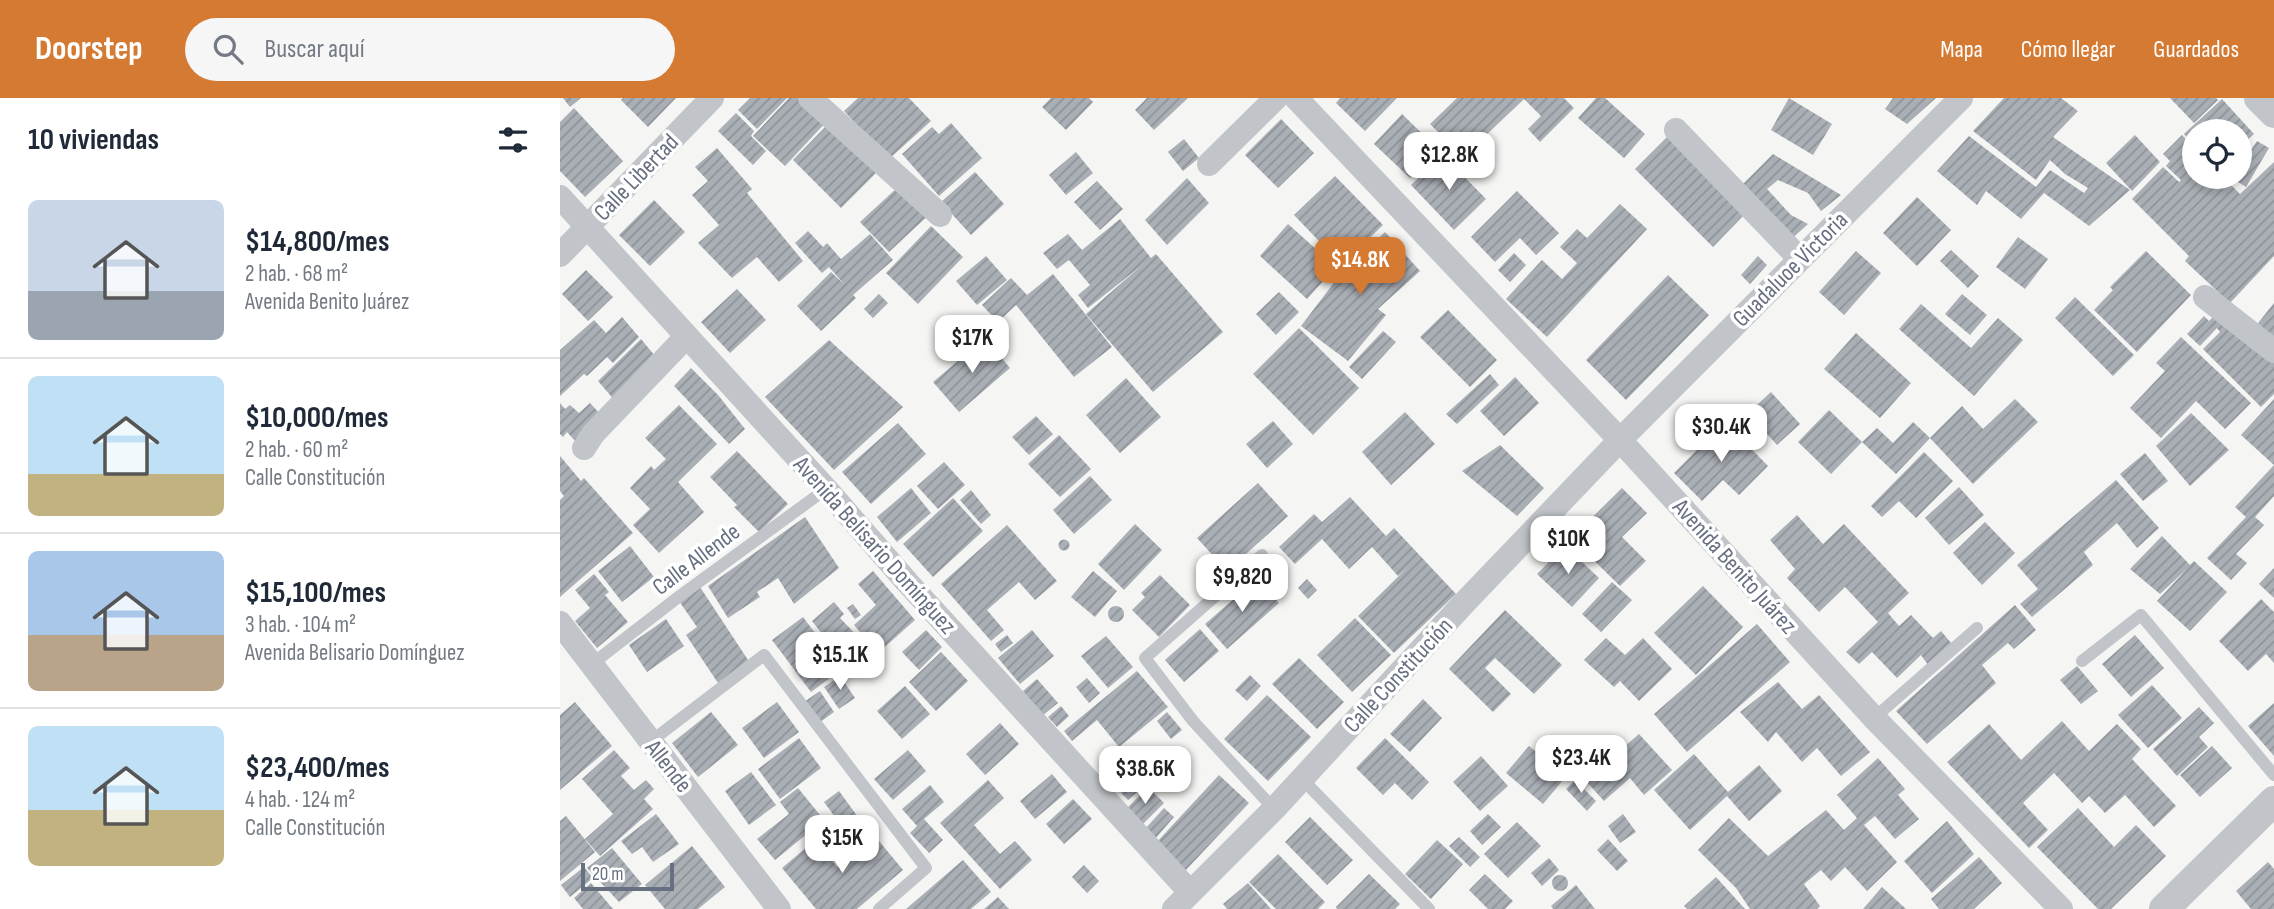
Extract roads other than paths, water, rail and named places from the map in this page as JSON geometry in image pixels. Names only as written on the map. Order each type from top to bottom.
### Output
[{"type":"street","name":"Calle Libertad","points":[[560,255],[712,98]]},
{"type":"street","points":[[810,98],[940,215]]},
{"type":"street","points":[[1209,164],[1276,98]]},
{"type":"street","name":"Avenida Benito Juárez","points":[[1296,98],[1620,440],[1874,718],[2061,909]]},
{"type":"street","name":"Guadaluoe Victoria","points":[[1620,440],[1961,98]]},
{"type":"street","points":[[2259,98],[2274,113]]},
{"type":"street","points":[[1676,130],[1800,259]]},
{"type":"street","name":"Avenida Belisario Domínguez","points":[[560,197],[826,489],[1182,901]]},
{"type":"street","points":[[2205,297],[2274,351]]},
{"type":"street","points":[[584,448],[593,434],[686,337]]},
{"type":"street","name":"Calle Constitución","points":[[1182,901],[1274,809],[1620,440]]},
{"type":"street","name":"Allende","points":[[560,623],[779,909]]},
{"type":"street","points":[[2164,909],[2274,801]]},
{"type":"lane","name":"Calle Allende","points":[[592,664],[826,489]]},
{"type":"lane","points":[[1262,555],[1145,658],[1193,721],[1274,809]]},
{"type":"lane","points":[[2082,661],[2141,615],[2274,775]]},
{"type":"lane","points":[[1874,718],[1977,628]]},
{"type":"lane","points":[[650,741],[764,655],[926,868],[879,909]]},
{"type":"lane","points":[[1302,779],[1429,909]]}]
